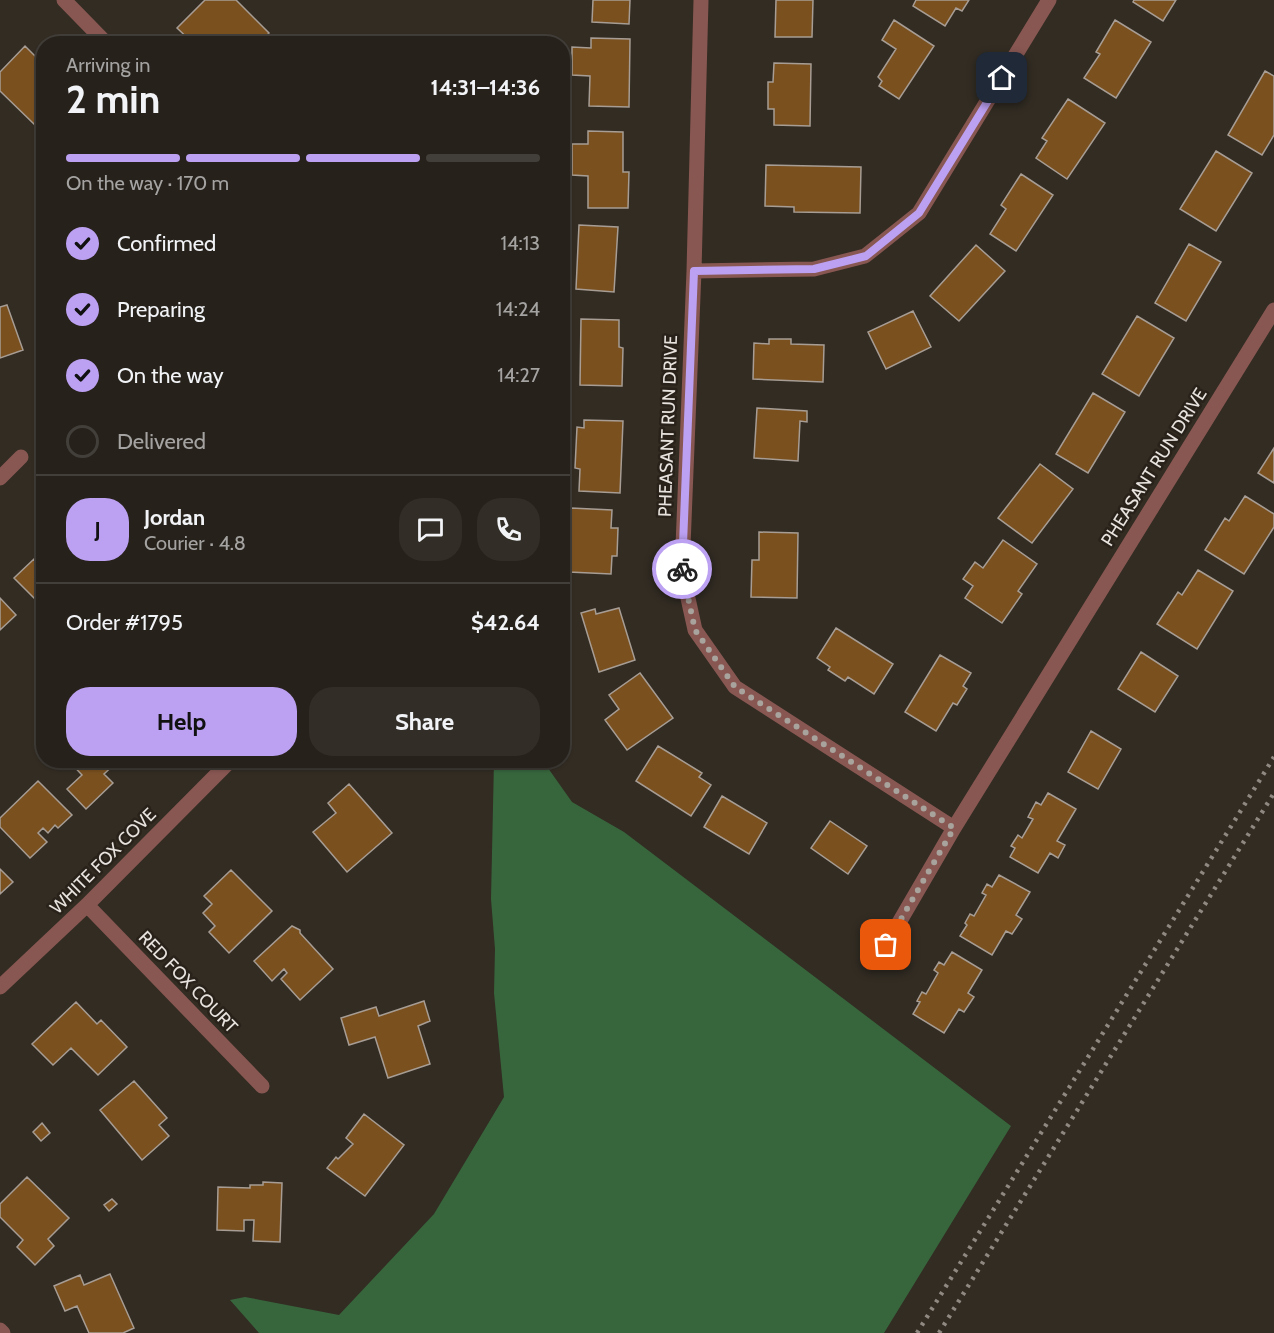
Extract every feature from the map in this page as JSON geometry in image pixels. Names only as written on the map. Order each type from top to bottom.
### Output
[{"type":"street","points":[[64,0],[99,36]]},
{"type":"street","name":"PHEASANT RUN DRIVE","points":[[701,0],[694,271],[682,571],[695,630],[735,687],[954,828]]},
{"type":"street","points":[[694,271],[814,269],[866,256],[919,213],[1049,0]]},
{"type":"street","name":"PHEASANT RUN DRIVE","points":[[886,945],[954,828],[1274,310]]},
{"type":"street","points":[[0,478],[21,457]]},
{"type":"street","name":"WHITE FOX COVE","points":[[0,987],[87,905],[223,768]]},
{"type":"street","name":"RED FOX COURT","points":[[87,905],[262,1086]]},
{"type":"green space","points":[[494,768],[548,768],[572,802],[624,832],[1011,1126],[884,1333],[259,1333],[230,1300],[245,1297],[339,1315],[434,1214],[504,1097],[494,993],[495,949],[491,899]]},
{"type":"building","points":[[205,0],[236,0],[269,33],[266,36],[186,36],[177,28]]},
{"type":"building","points":[[593,0],[630,0],[629,24],[592,22]]},
{"type":"building","points":[[776,0],[813,0],[812,37],[775,37]]},
{"type":"building","points":[[916,0],[969,0],[962,11],[956,8],[945,26],[913,6]]},
{"type":"building","points":[[1134,0],[1176,0],[1163,21],[1133,2]]},
{"type":"building","points":[[894,20],[934,46],[899,99],[879,86],[882,81],[878,77],[896,49],[882,40]]},
{"type":"building","points":[[1115,20],[1151,42],[1116,98],[1084,78],[1100,54],[1096,52]]},
{"type":"building","points":[[591,38],[630,39],[629,107],[589,106],[590,76],[572,75],[572,47],[591,48]]},
{"type":"building","points":[[25,46],[36,57],[35,125],[0,91],[0,72]]},
{"type":"building","points":[[774,63],[811,64],[810,126],[774,125],[774,109],[768,109],[768,82],[773,82]]},
{"type":"building","points":[[1265,71],[1274,76],[1274,135],[1262,155],[1228,135]]},
{"type":"building","points":[[1068,99],[1105,123],[1067,179],[1036,158],[1047,141],[1042,138]]},
{"type":"building","points":[[588,131],[623,132],[623,172],[629,172],[628,208],[588,208],[588,176],[572,175],[572,144],[588,144]]},
{"type":"building","points":[[1216,151],[1252,173],[1216,231],[1180,209]]},
{"type":"building","points":[[766,165],[861,167],[860,213],[794,212],[794,207],[765,206]]},
{"type":"building","points":[[1021,174],[1053,195],[1016,251],[990,234],[1006,209],[1001,205]]},
{"type":"building","points":[[579,225],[618,227],[614,292],[576,289]]},
{"type":"building","points":[[1189,244],[1221,262],[1186,321],[1155,303]]},
{"type":"building","points":[[976,245],[1005,271],[959,321],[930,296]]},
{"type":"building","points":[[7,305],[23,350],[0,358],[0,307]]},
{"type":"building","points":[[913,311],[931,347],[886,369],[868,332]]},
{"type":"building","points":[[1137,316],[1174,338],[1139,396],[1102,374]]},
{"type":"building","points":[[581,319],[619,320],[619,347],[623,348],[622,386],[580,385]]},
{"type":"building","points":[[769,339],[791,339],[791,344],[824,345],[823,382],[753,379],[754,343],[769,344]]},
{"type":"building","points":[[1093,393],[1125,412],[1088,473],[1056,454]]},
{"type":"building","points":[[757,408],[807,411],[807,422],[800,421],[798,461],[754,458]]},
{"type":"building","points":[[584,420],[623,421],[620,493],[579,491],[580,469],[575,468],[577,427],[584,428]]},
{"type":"building","points":[[1274,448],[1274,483],[1258,473]]},
{"type":"building","points":[[1040,464],[1073,489],[1032,543],[998,518]]},
{"type":"building","points":[[1245,496],[1274,514],[1274,527],[1244,574],[1205,550],[1225,518],[1229,521]]},
{"type":"building","points":[[571,508],[612,510],[611,528],[618,528],[617,556],[612,556],[611,574],[570,572]]},
{"type":"building","points":[[759,532],[798,533],[797,598],[751,597],[752,560],[759,560]]},
{"type":"building","points":[[1003,540],[1037,564],[1018,591],[1022,594],[1002,623],[965,598],[973,586],[963,579],[975,562],[983,568]]},
{"type":"building","points":[[34,559],[36,561],[36,598],[35,599],[14,578]]},
{"type":"building","points":[[1198,570],[1233,591],[1197,649],[1157,624],[1178,592],[1182,595]]},
{"type":"building","points":[[0,598],[16,615],[0,630]]},
{"type":"building","points":[[619,608],[635,660],[599,672],[581,613],[595,609],[596,614]]},
{"type":"building","points":[[836,628],[893,664],[874,694],[848,677],[845,681],[828,670],[830,667],[817,658]]},
{"type":"building","points":[[1141,652],[1178,676],[1155,712],[1118,689]]},
{"type":"building","points":[[940,655],[971,673],[963,686],[967,689],[957,705],[953,703],[936,731],[905,712]]},
{"type":"building","points":[[640,673],[673,718],[627,750],[605,720],[619,709],[609,695]]},
{"type":"building","points":[[1091,731],[1121,749],[1098,789],[1068,772]]},
{"type":"building","points":[[658,746],[702,773],[699,777],[711,785],[691,816],[636,781]]},
{"type":"building","points":[[75,768],[110,768],[104,774],[113,783],[86,809],[67,789],[82,775]]},
{"type":"building","points":[[38,781],[72,815],[58,828],[55,825],[48,833],[43,828],[38,833],[47,842],[30,858],[0,827],[0,818]]},
{"type":"building","points":[[349,784],[392,833],[347,872],[313,832],[336,813],[328,803]]},
{"type":"building","points":[[1048,793],[1076,809],[1057,841],[1065,845],[1058,858],[1050,853],[1038,873],[1010,857],[1015,848],[1011,846],[1018,835],[1022,838],[1033,819],[1028,817],[1036,802],[1041,805]]},
{"type":"building","points":[[722,796],[767,823],[749,854],[704,827]]},
{"type":"building","points":[[830,821],[867,846],[848,874],[811,848]]},
{"type":"building","points":[[0,869],[13,882],[0,894]]},
{"type":"building","points":[[231,870],[272,911],[229,953],[209,932],[215,926],[203,913],[212,904],[204,896]]},
{"type":"building","points":[[999,875],[1030,892],[1016,915],[1022,919],[1012,934],[1006,931],[992,955],[960,936],[967,925],[965,923],[970,914],[974,916],[986,895],[982,893],[987,884],[992,887]]},
{"type":"building","points":[[292,926],[300,930],[300,933],[333,969],[300,1000],[281,979],[287,973],[284,969],[272,981],[254,961]]},
{"type":"building","points":[[952,952],[982,970],[968,993],[974,997],[964,1012],[959,1009],[944,1033],[913,1014],[920,1002],[917,1001],[922,992],[926,994],[938,973],[934,970],[939,962],[944,965]]},
{"type":"building","points":[[424,1001],[430,1021],[418,1026],[430,1064],[388,1078],[375,1037],[349,1045],[341,1018],[376,1007],[379,1016]]},
{"type":"building","points":[[76,1002],[97,1024],[101,1020],[127,1047],[98,1075],[71,1048],[53,1065],[32,1044]]},
{"type":"building","points":[[134,1081],[167,1118],[159,1125],[169,1136],[142,1160],[100,1110]]},
{"type":"building","points":[[364,1114],[404,1145],[365,1196],[327,1168],[336,1157],[338,1159],[353,1144],[346,1138]]},
{"type":"building","points":[[42,1123],[50,1133],[41,1141],[33,1132]]},
{"type":"building","points":[[27,1177],[69,1218],[48,1239],[54,1246],[35,1265],[17,1247],[23,1240],[0,1217],[0,1204]]},
{"type":"building","points":[[263,1182],[282,1183],[280,1242],[253,1241],[254,1220],[244,1220],[244,1231],[217,1230],[218,1187],[250,1188],[250,1185],[263,1185]]},
{"type":"building","points":[[112,1199],[117,1204],[109,1211],[104,1205]]},
{"type":"building","points":[[110,1274],[134,1328],[123,1333],[89,1333],[77,1306],[65,1311],[54,1286],[80,1275],[84,1285]]},
{"type":"railway","points":[[917,1333],[1274,757]]},
{"type":"railway","points":[[939,1333],[1274,793]]},
{"type":"way so far","points":[[682,569],[695,630],[735,687],[954,828],[886,945]]},
{"type":"route","points":[[682,569],[694,271],[814,269],[866,256],[919,213],[1002,78]]}]
